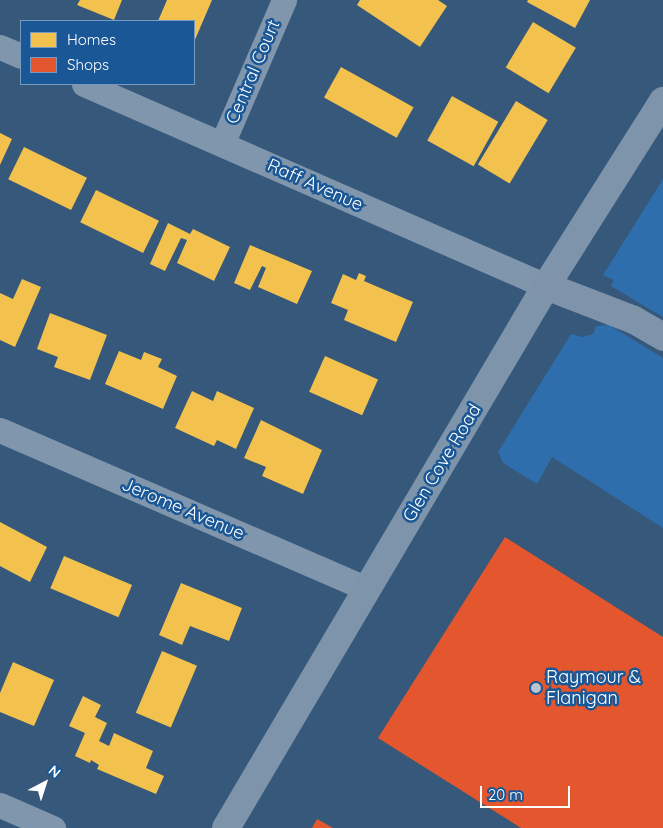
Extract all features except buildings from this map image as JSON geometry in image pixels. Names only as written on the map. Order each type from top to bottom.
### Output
[{"type":"highway","points":[[546,286],[634,320],[663,337]]},
{"type":"main road","name":"Glen Cove Road","points":[[226,828],[546,286],[663,101]]},
{"type":"street","name":"Central Court","points":[[222,144],[284,0]]},
{"type":"street","points":[[0,47],[20,56]]},
{"type":"street","name":"Raff Avenue","points":[[86,85],[546,286]]},
{"type":"street","name":"Jerome Avenue","points":[[0,430],[367,589]]},
{"type":"street","points":[[0,805],[53,828]]},
{"type":"shaded area","points":[[663,179],[663,317],[611,286],[614,280],[603,275]]},
{"type":"shaded area","points":[[609,325],[663,358],[663,528],[552,457],[537,484],[503,463],[498,452],[571,334],[582,337],[593,334],[596,326]]},
{"type":"place","name":"Raymour & Flanigan","points":[[536,688]]}]
